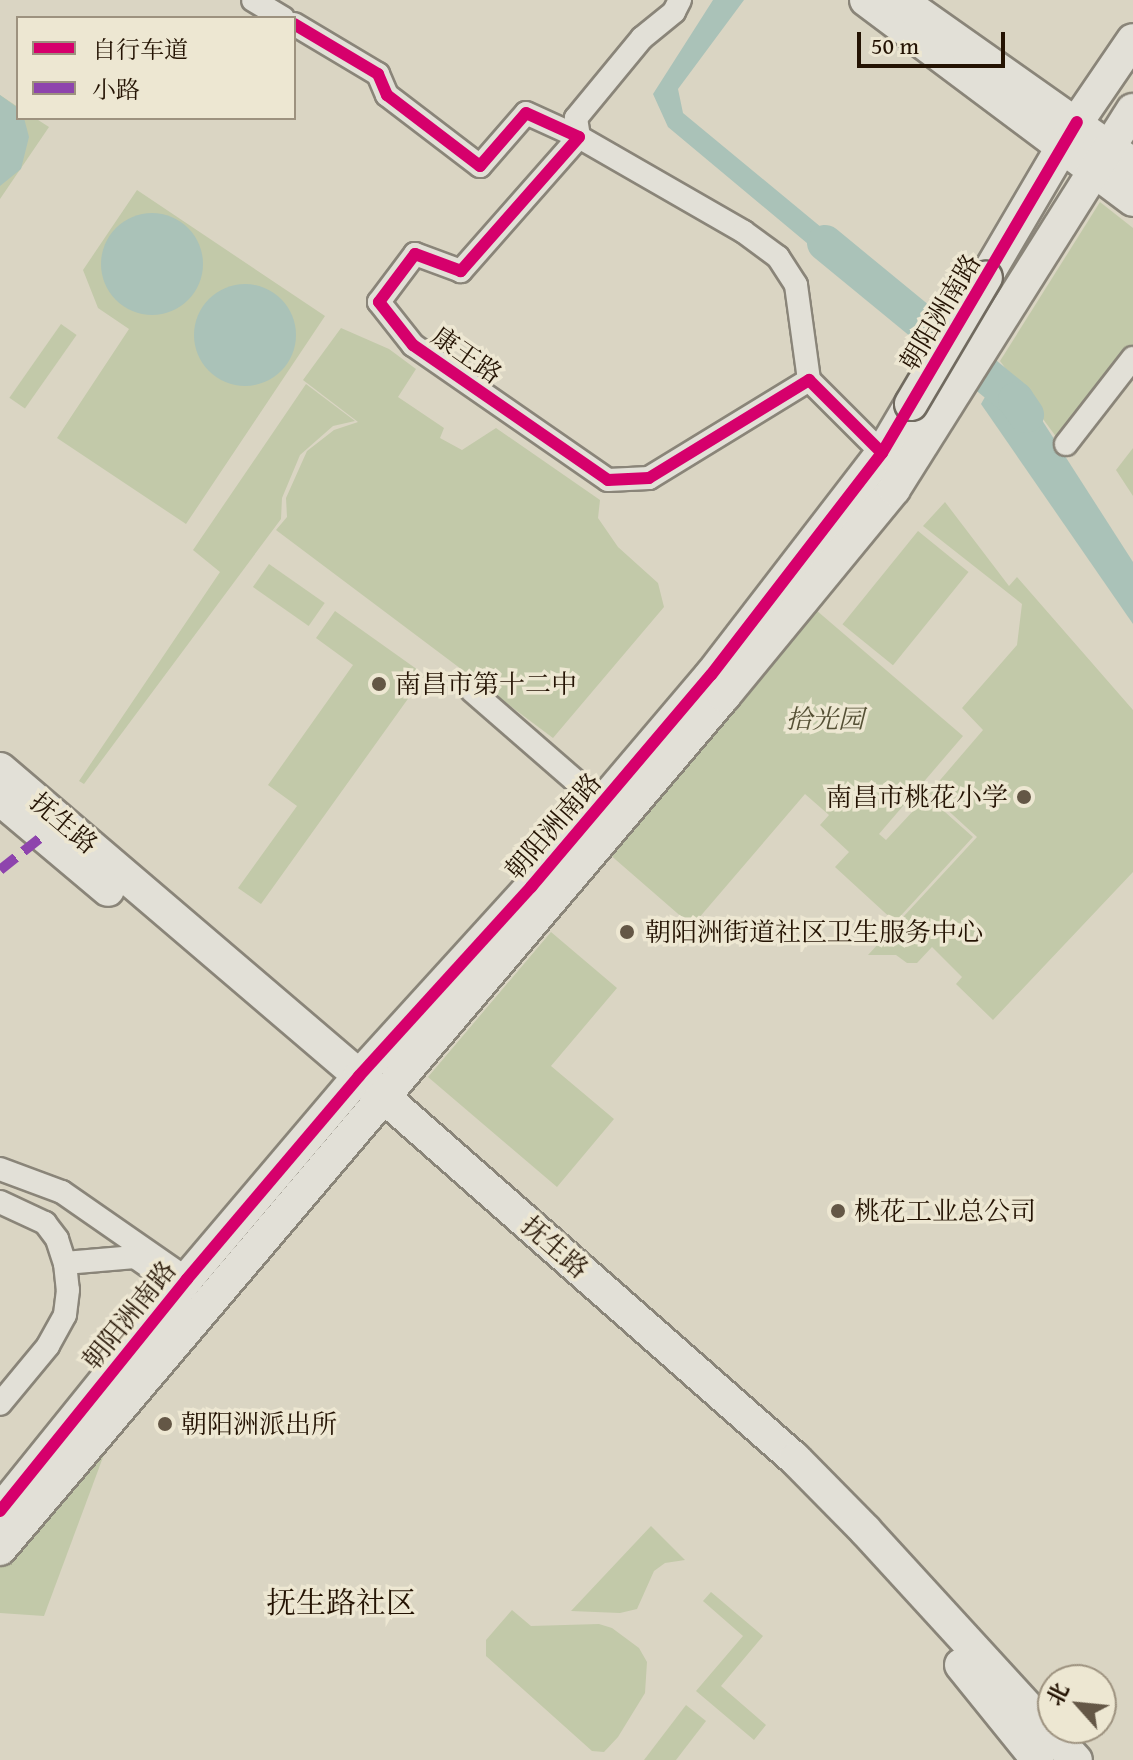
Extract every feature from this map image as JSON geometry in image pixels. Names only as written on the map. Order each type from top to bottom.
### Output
[{"type":"main road","points":[[866,0],[1070,135],[1112,159],[1133,200]]},
{"type":"main road","points":[[901,0],[1070,135]]},
{"type":"main road","name":"朝阳洲南路","points":[[0,1549],[724,696],[894,489],[922,415],[986,277],[1070,135],[1133,40]]},
{"type":"main road","name":"朝阳洲南路","points":[[0,1511],[183,1284],[352,1083],[711,675],[882,453],[922,415],[1012,300],[1112,159],[1133,110]]},
{"type":"main road","name":"抚生路","points":[[0,769],[352,1083]]},
{"type":"main road","name":"抚生路","points":[[0,799],[378,1104],[795,1459],[1076,1760]]},
{"type":"main road","name":"抚生路","points":[[378,1104],[805,1497],[928,1625],[1038,1760]]},
{"type":"street","points":[[253,0],[280,16]]},
{"type":"street","points":[[579,137],[576,118],[642,38],[674,12],[680,0]]},
{"type":"street","points":[[296,25],[378,74],[387,95],[480,166],[526,113],[579,137],[744,232],[778,257],[796,285],[809,380],[882,453]]},
{"type":"street","name":"康王路","points":[[579,137],[461,271],[415,254],[379,302],[413,345],[608,480],[649,478],[725,435],[809,380]]},
{"type":"street","points":[[1066,444],[1133,358]]},
{"type":"street","points":[[472,691],[601,803]]},
{"type":"street","points":[[0,1169],[62,1192],[183,1284]]},
{"type":"street","points":[[0,1202],[45,1223],[57,1239],[65,1263],[65,1315],[48,1346],[0,1404]]},
{"type":"street","points":[[65,1263],[135,1257],[183,1284]]},
{"type":"green space","points":[[0,95],[16,106],[16,120],[38,120],[49,127],[0,199]]},
{"type":"green space","points":[[137,190],[325,316],[186,524],[57,438],[129,329],[98,308],[83,270]]},
{"type":"green space","points":[[1100,202],[1133,228],[1133,345],[1060,442],[1000,361]]},
{"type":"green space","points":[[61,324],[77,335],[25,409],[9,398]]},
{"type":"green space","points":[[341,328],[389,349],[416,369],[398,397],[444,428],[440,438],[462,450],[496,428],[600,500],[598,518],[618,547],[658,583],[664,607],[553,738],[276,530],[287,517],[286,498],[307,451],[334,430],[358,422],[303,380]]},
{"type":"green space","points":[[306,384],[355,421],[333,426],[300,455],[282,498],[281,519],[84,784],[79,781],[220,572],[193,550]]},
{"type":"green space","points":[[1133,448],[1133,496],[1116,470]]},
{"type":"green space","points":[[945,502],[1009,586],[1017,577],[1133,710],[1133,872],[993,1020],[956,984],[962,977],[932,947],[917,963],[907,963],[896,955],[868,955],[977,837],[929,793],[983,730],[962,708],[1017,645],[1022,604],[923,526]]},
{"type":"green space","points":[[918,531],[969,572],[893,665],[842,624]]},
{"type":"green space","points":[[269,564],[325,603],[309,626],[253,587]]},
{"type":"green space","name":"拾光园","points":[[816,610],[963,736],[879,834],[886,840],[927,796],[973,837],[895,922],[835,867],[849,852],[820,825],[829,815],[805,794],[692,926],[608,853]]},
{"type":"green space","points":[[335,611],[425,675],[261,904],[238,888],[297,806],[268,785],[353,665],[316,638]]},
{"type":"green space","points":[[551,932],[617,988],[551,1066],[614,1119],[557,1187],[428,1077]]},
{"type":"green space","points":[[109,1441],[44,1616],[0,1613],[0,1567]]},
{"type":"green space","points":[[651,1526],[685,1560],[665,1563],[654,1571],[637,1609],[620,1613],[571,1611]]},
{"type":"green space","points":[[711,1592],[763,1636],[721,1686],[766,1725],[754,1740],[696,1691],[743,1636],[703,1601]]},
{"type":"green space","points":[[512,1610],[531,1626],[599,1624],[612,1628],[639,1648],[647,1662],[645,1693],[618,1737],[604,1752],[592,1751],[486,1656],[486,1640]]},
{"type":"green space","points":[[686,1705],[706,1721],[676,1760],[644,1760]]},
{"type":"shaded area","points":[[713,0],[744,0],[678,89],[683,113],[868,266],[856,284],[668,127],[653,94]]},
{"type":"shaded area","points":[[0,95],[16,107],[16,120],[25,120],[29,137],[21,169],[0,186]]},
{"type":"shaded area","points":[[152,213],[171,217],[188,228],[199,245],[203,264],[199,283],[188,300],[171,311],[152,315],[133,311],[116,300],[105,283],[101,264],[105,245],[116,228],[133,217]]},
{"type":"shaded area","points":[[245,284],[264,288],[281,299],[292,316],[296,335],[292,354],[281,371],[264,382],[245,386],[226,382],[209,371],[198,354],[194,335],[198,316],[209,299],[226,288]]},
{"type":"shaded area","points":[[999,372],[1022,389],[1133,562],[1133,624],[981,404]]},
{"type":"waterway","points":[[825,243],[1016,400],[1026,415]]},
{"type":"marked path","points":[[0,870],[44,835]]},
{"type":"cycle path","points":[[296,25],[378,74],[387,95],[480,166],[526,113],[579,137],[461,271],[415,254],[379,302],[413,345],[608,480],[649,478],[809,380],[882,453]]},
{"type":"cycle path","points":[[0,1511],[187,1279],[359,1076],[531,887],[711,675],[882,453],[1077,122]]},
{"type":"place","name":"南昌市第十二中","points":[[379,684]]},
{"type":"place","name":"南昌市桃花小学","points":[[1024,797]]},
{"type":"place","name":"朝阳洲街道社区卫生服务中心","points":[[627,932]]},
{"type":"place","name":"桃花工业总公司","points":[[838,1211]]},
{"type":"place","name":"朝阳洲派出所","points":[[165,1424]]},
{"type":"district","name":"抚生路社区","points":[[341,1602]]}]
